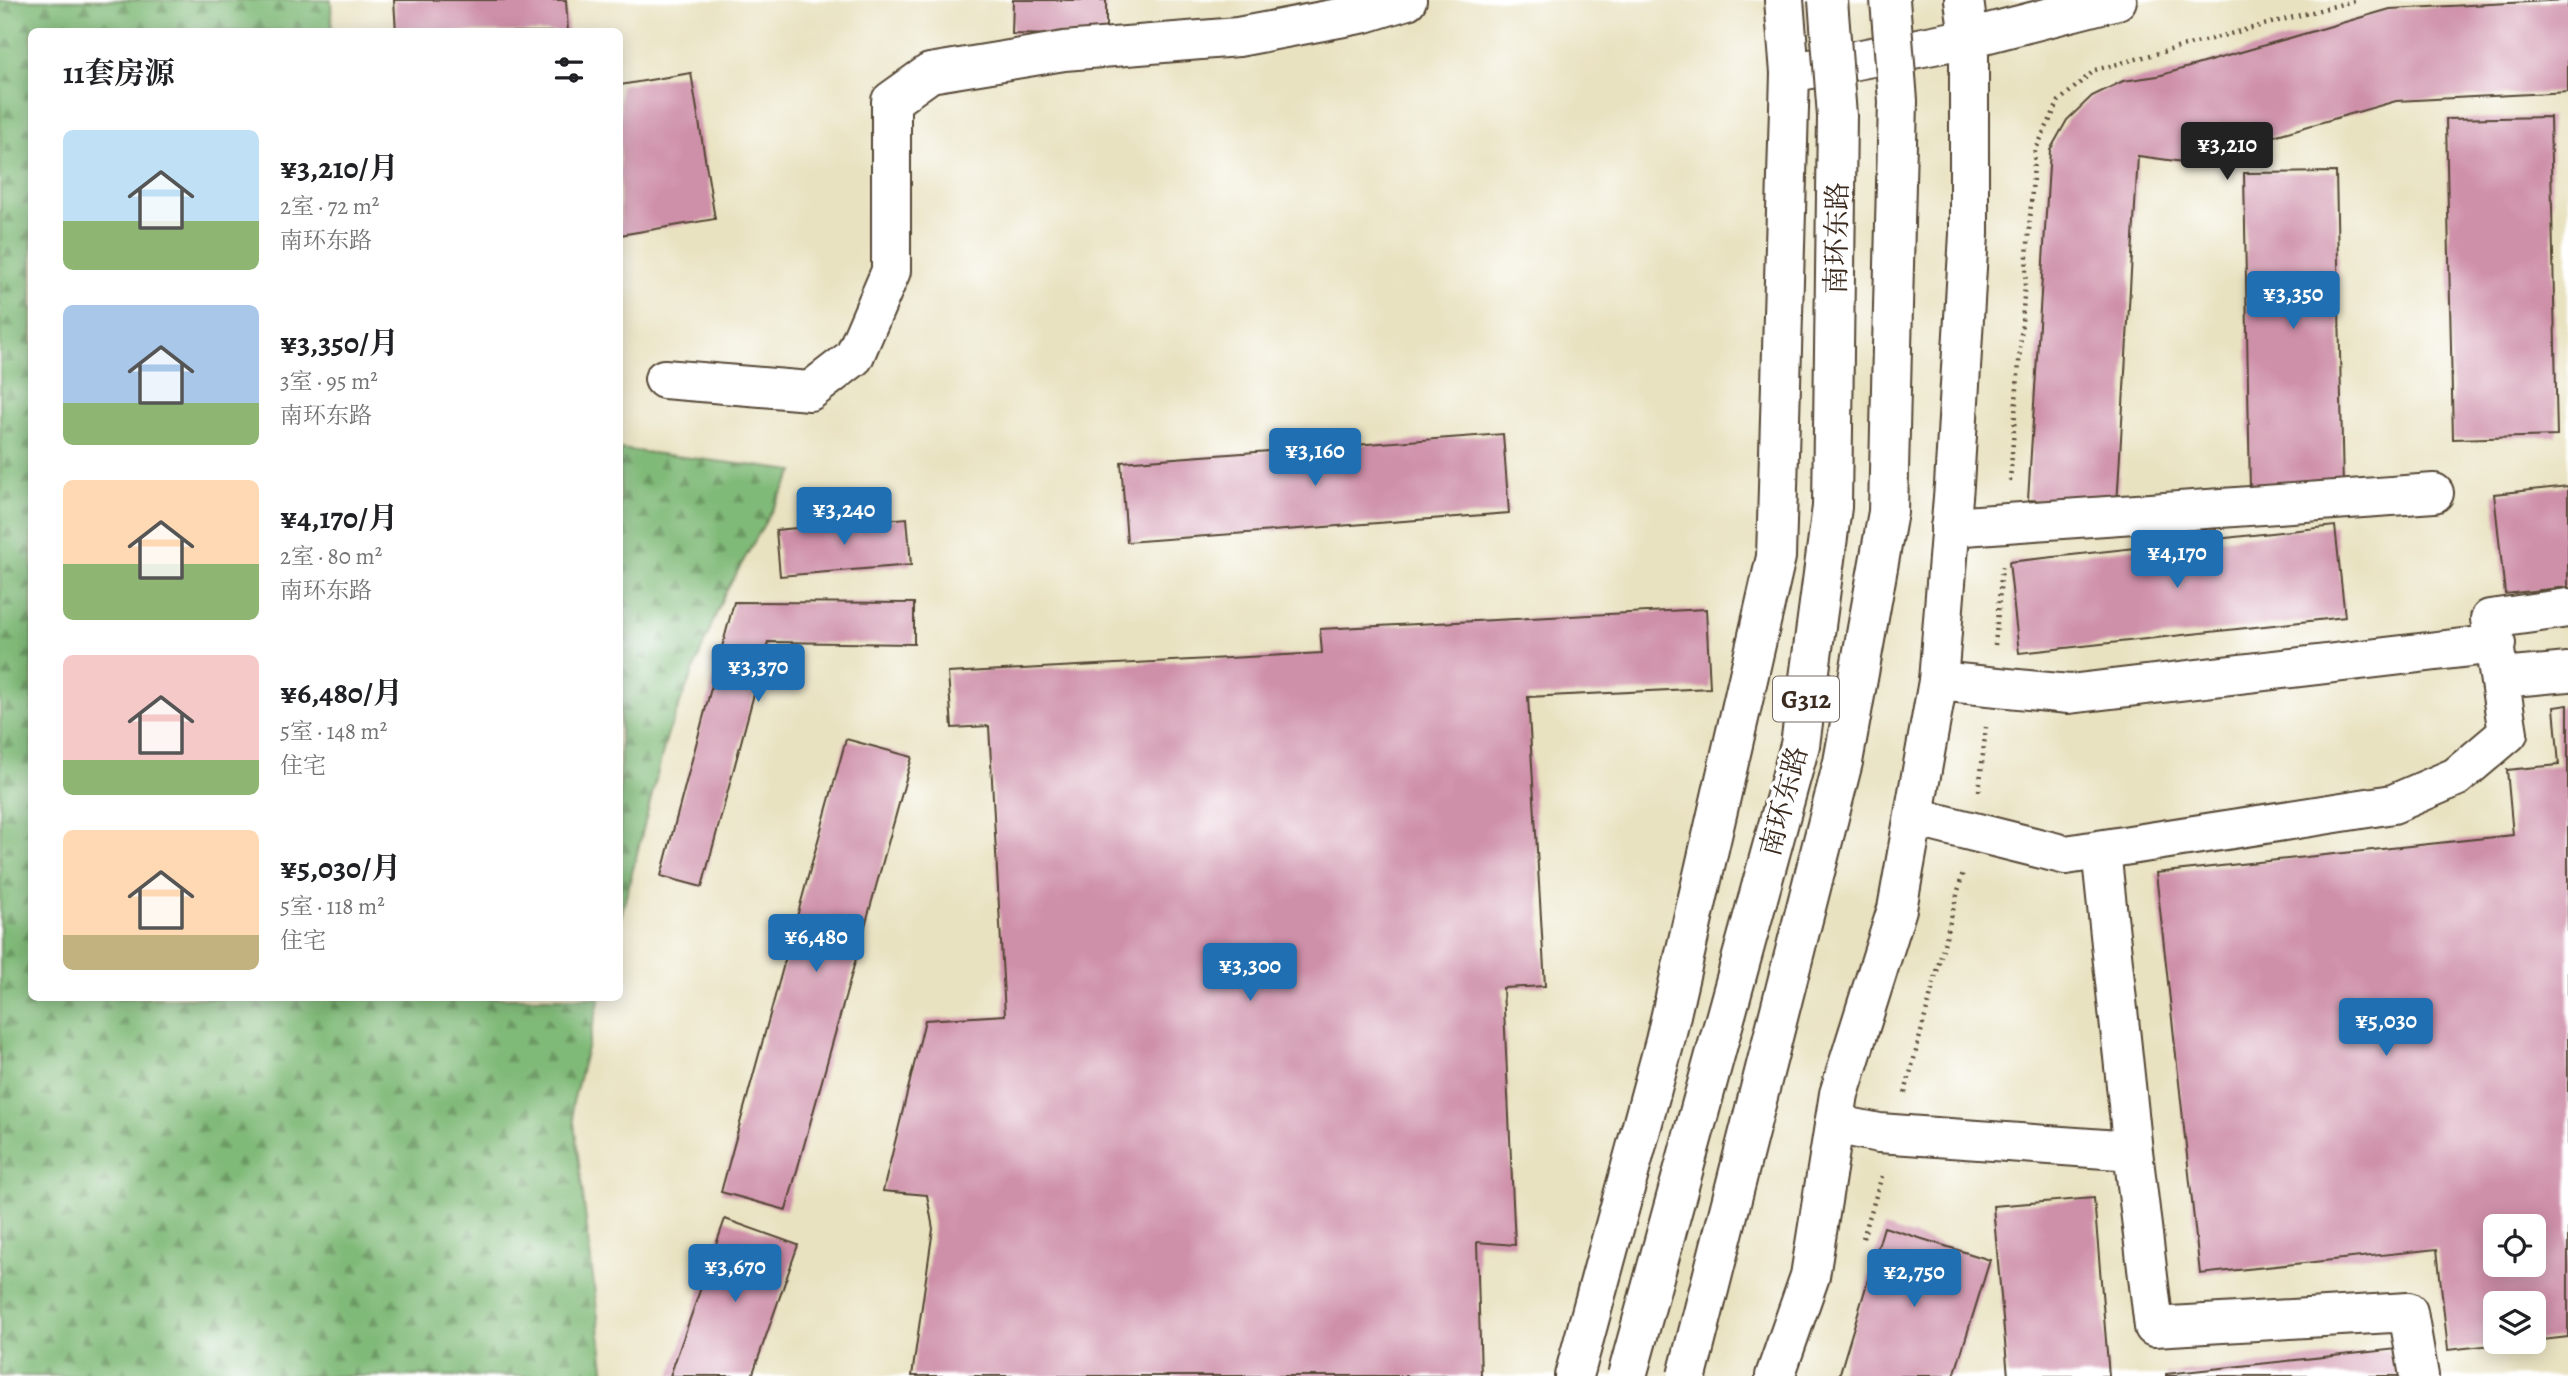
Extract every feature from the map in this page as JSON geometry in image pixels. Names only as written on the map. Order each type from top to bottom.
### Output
[{"type":"main road","points":[[664,379],[810,391],[854,357],[891,271],[891,101],[930,73],[1064,51],[1238,37],[1365,13],[1407,0]]},
{"type":"main road","points":[[1574,1376],[1665,1041],[1776,557],[1790,73],[1784,0]]},
{"type":"main road","name":"南环东路","points":[[1628,1376],[1800,745],[1832,507],[1838,116],[1828,0]]},
{"type":"main road","name":"南环东路","points":[[1688,1376],[1843,762],[1888,512],[1898,101],[1890,0]]},
{"type":"main road","points":[[1775,1376],[1810,1276],[1839,1094],[1897,909],[1938,681],[1969,234],[1969,38],[1964,0]]},
{"type":"main road","points":[[1790,73],[1969,38],[2117,0]]},
{"type":"main road","points":[[1950,527],[2434,493]]},
{"type":"main road","points":[[1914,817],[2066,855],[2393,804],[2456,777],[2508,733],[2490,619],[2568,608]]},
{"type":"main road","points":[[1938,681],[2069,694],[2498,661],[2568,672]]},
{"type":"main road","points":[[2101,850],[2154,1327],[2408,1312],[2419,1376]]},
{"type":"main road","points":[[1833,1125],[1895,1134],[2133,1151]]},
{"type":"path","points":[[1860,1249],[1895,1134],[1974,832],[2016,426],[2035,150],[2059,101],[2095,70],[2357,0]]},
{"type":"green space","points":[[0,0],[331,0],[332,28],[28,28],[28,1001],[599,1001],[572,1106],[605,1376],[0,1376]]},
{"type":"green space","points":[[623,449],[794,471],[723,597],[667,736],[623,908]]},
{"type":"building","points":[[394,0],[566,0],[568,28],[396,28]]},
{"type":"building","points":[[1013,0],[1106,0],[1106,36],[1012,34]]},
{"type":"building","points":[[2568,0],[2568,92],[2396,101],[2183,162],[2138,156],[2117,505],[2028,500],[2050,150],[2067,120],[2092,96],[2123,81],[2158,76],[2390,9]]},
{"type":"building","points":[[691,73],[715,219],[623,234],[623,84]]},
{"type":"building","points":[[2550,117],[2557,436],[2453,439],[2446,119]]},
{"type":"building","points":[[2336,172],[2343,488],[2250,490],[2244,173]]},
{"type":"building","points":[[1503,434],[1509,513],[1127,542],[1121,462]]},
{"type":"building","points":[[2568,486],[2568,587],[2505,594],[2494,494]]},
{"type":"building","points":[[907,518],[911,565],[780,576],[776,530]]},
{"type":"building","points":[[2335,526],[2345,617],[2019,653],[2009,562]]},
{"type":"building","points":[[734,602],[914,603],[914,644],[768,642],[702,887],[661,876]]},
{"type":"building","points":[[1706,609],[1710,688],[1528,697],[1545,986],[1503,988],[1515,1245],[1477,1242],[1481,1376],[912,1376],[933,1229],[927,1195],[883,1191],[925,1020],[1005,1015],[989,726],[952,728],[948,673],[1322,653],[1320,629]]},
{"type":"building","points":[[2568,705],[2568,1337],[2546,1340],[2546,1291],[2483,1291],[2483,1346],[2448,1350],[2437,1249],[2200,1274],[2156,873],[2513,835],[2507,770],[2559,765],[2554,707]]},
{"type":"building","points":[[846,739],[912,757],[786,1210],[721,1192]]},
{"type":"building","points":[[2094,1198],[2109,1376],[2008,1376],[1993,1206]]},
{"type":"building","points":[[725,1219],[798,1245],[752,1376],[670,1376]]},
{"type":"building","points":[[1884,1227],[1990,1260],[1954,1376],[1839,1376]]},
{"type":"building","points":[[2397,1349],[2400,1376],[2166,1376],[2166,1374]]}]
